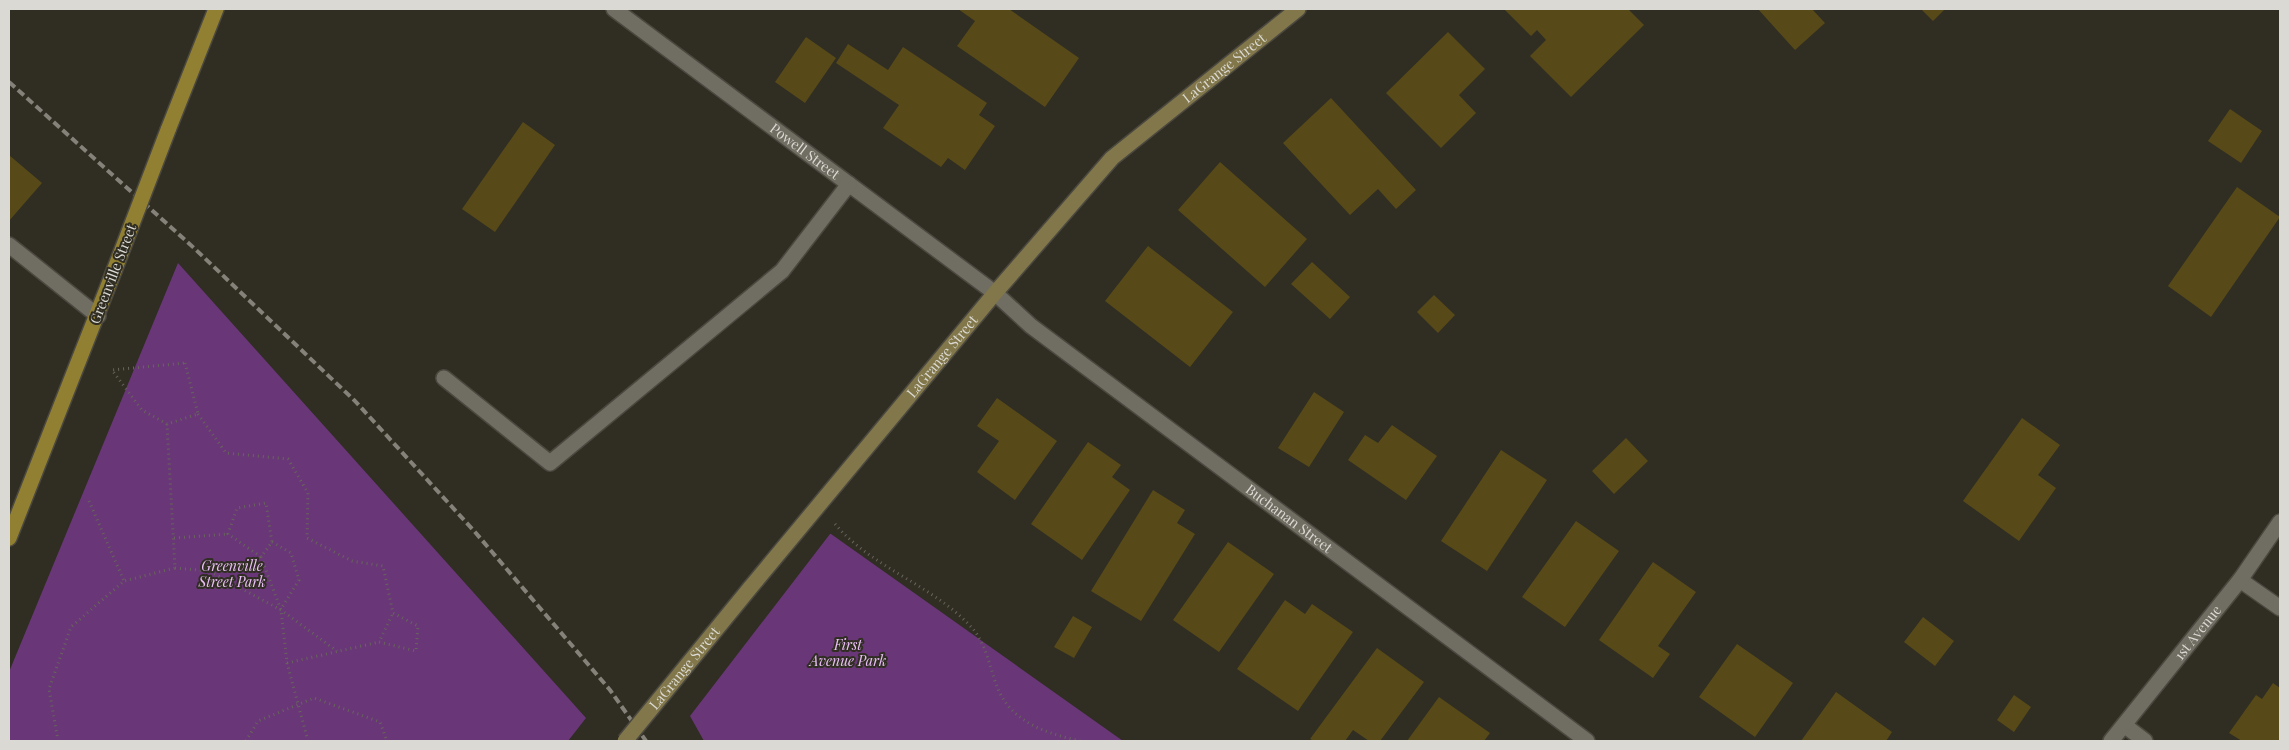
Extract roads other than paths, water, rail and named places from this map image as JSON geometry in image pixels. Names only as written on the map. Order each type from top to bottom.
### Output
[{"type":"main road","name":"Greenville Street","points":[[9,538],[98,316],[216,9]]},
{"type":"street","name":"Powell Street","points":[[614,9],[995,293]]},
{"type":"street","name":"LaGrange Street","points":[[625,741],[995,293],[1112,158],[1298,9]]},
{"type":"street","points":[[444,378],[550,464],[782,271],[849,184]]},
{"type":"street","points":[[9,245],[98,316]]},
{"type":"street","name":"Buchanan Street","points":[[995,293],[1031,326],[1587,741]]},
{"type":"street","name":"1st Avenue","points":[[2112,741],[2240,580],[2280,522]]},
{"type":"street","points":[[2240,580],[2280,608]]},
{"type":"street","points":[[2124,725],[2145,741]]},
{"type":"railway","points":[[9,82],[194,248],[355,401],[475,532],[610,690],[646,741]]},
{"type":"park label","name":"Greenville Street Park","points":[[232,574]]},
{"type":"park label","name":"First Avenue Park","points":[[848,654]]}]
